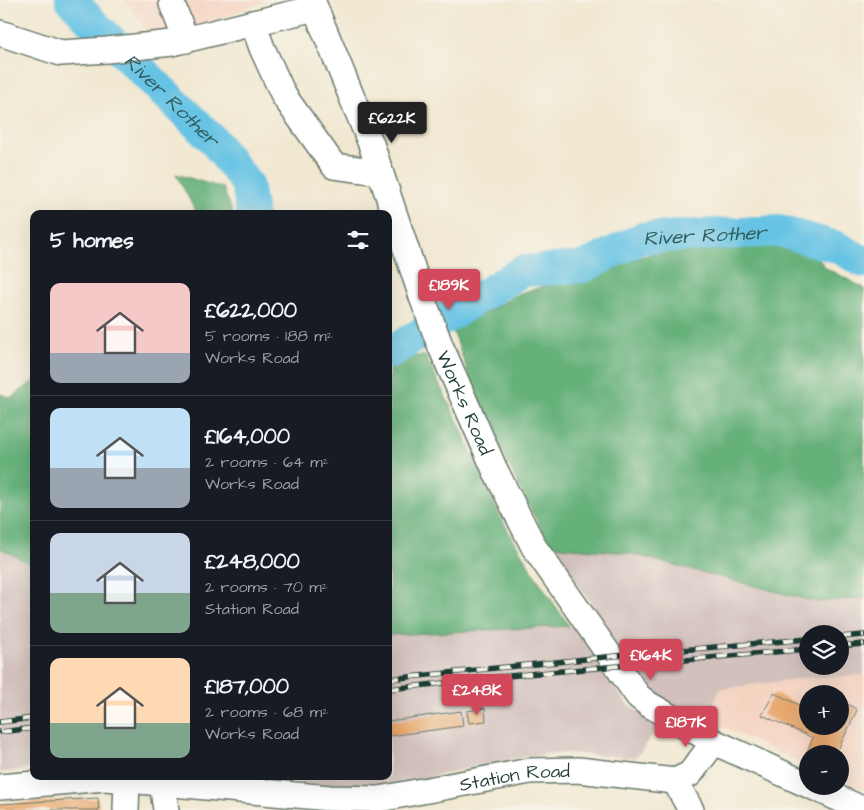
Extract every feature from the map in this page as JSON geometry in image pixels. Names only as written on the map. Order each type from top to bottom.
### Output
[{"type":"street","points":[[170,1],[179,41]]},
{"type":"street","points":[[0,33],[61,53],[107,50],[179,41],[253,23],[313,4]]},
{"type":"street","name":"Works Road","points":[[313,4],[371,144],[438,340],[495,470],[534,548],[638,696],[648,704],[714,742],[799,781]]},
{"type":"street","points":[[253,23],[284,96],[334,166],[380,172]]},
{"type":"street","points":[[691,810],[675,781],[690,774],[714,742]]},
{"type":"street","name":"Station Road","points":[[127,780],[162,783],[236,801],[429,800],[530,771],[578,770],[675,781]]},
{"type":"street","name":"Station Road","points":[[0,786],[79,780]]},
{"type":"street","points":[[126,810],[127,780]]},
{"type":"street","points":[[162,783],[166,810]]},
{"type":"street","name":"Works Road","points":[[830,795],[864,810]]},
{"type":"shaded area","points":[[124,0],[268,0],[200,26],[153,39]]},
{"type":"shaded area","points":[[551,546],[628,553],[816,602],[864,598],[864,675],[805,678],[720,689],[708,720],[661,700],[651,693],[643,683],[613,686],[627,704],[660,726],[634,758],[567,753],[547,754],[512,759],[400,783],[346,786],[303,785],[296,780],[392,780],[392,635],[606,624]]},
{"type":"shaded area","points":[[0,548],[30,564],[30,769],[0,773]]},
{"type":"shaded area","points":[[864,675],[864,790],[849,783],[849,745],[799,745],[799,762],[708,720],[720,689],[805,678]]},
{"type":"green space","points":[[176,174],[223,188],[231,210],[195,210]]},
{"type":"green space","points":[[785,236],[814,253],[826,268],[864,288],[864,598],[816,602],[628,553],[551,546],[526,501],[479,403],[453,331],[520,293],[596,272],[657,252],[704,241]]},
{"type":"green space","points":[[425,356],[457,420],[499,515],[534,574],[569,626],[392,635],[392,357]]},
{"type":"green space","points":[[30,384],[30,564],[0,548],[0,394],[11,398]]},
{"type":"building","points":[[774,693],[799,705],[799,732],[762,715]]},
{"type":"building","points":[[849,705],[857,710],[849,727]]},
{"type":"building","points":[[485,708],[486,721],[469,723],[467,711]]},
{"type":"building","points":[[461,711],[463,726],[392,736],[392,721]]},
{"type":"building","points":[[806,735],[845,735],[840,745],[810,745],[813,738]]},
{"type":"building","points":[[98,798],[99,810],[0,810],[0,804]]},
{"type":"waterway","name":"River Rother","points":[[71,0],[213,140],[247,184],[251,210]]},
{"type":"waterway","name":"River Rother","points":[[392,351],[522,271],[583,267],[642,238],[779,231],[837,247],[864,262]]},
{"type":"railway","points":[[849,636],[864,635]]},
{"type":"railway","points":[[392,679],[799,640]]},
{"type":"railway","points":[[849,645],[864,644]]},
{"type":"railway","points":[[392,689],[528,674],[799,650]]},
{"type":"railway","points":[[0,722],[30,718]]},
{"type":"railway","points":[[0,732],[30,728]]}]
